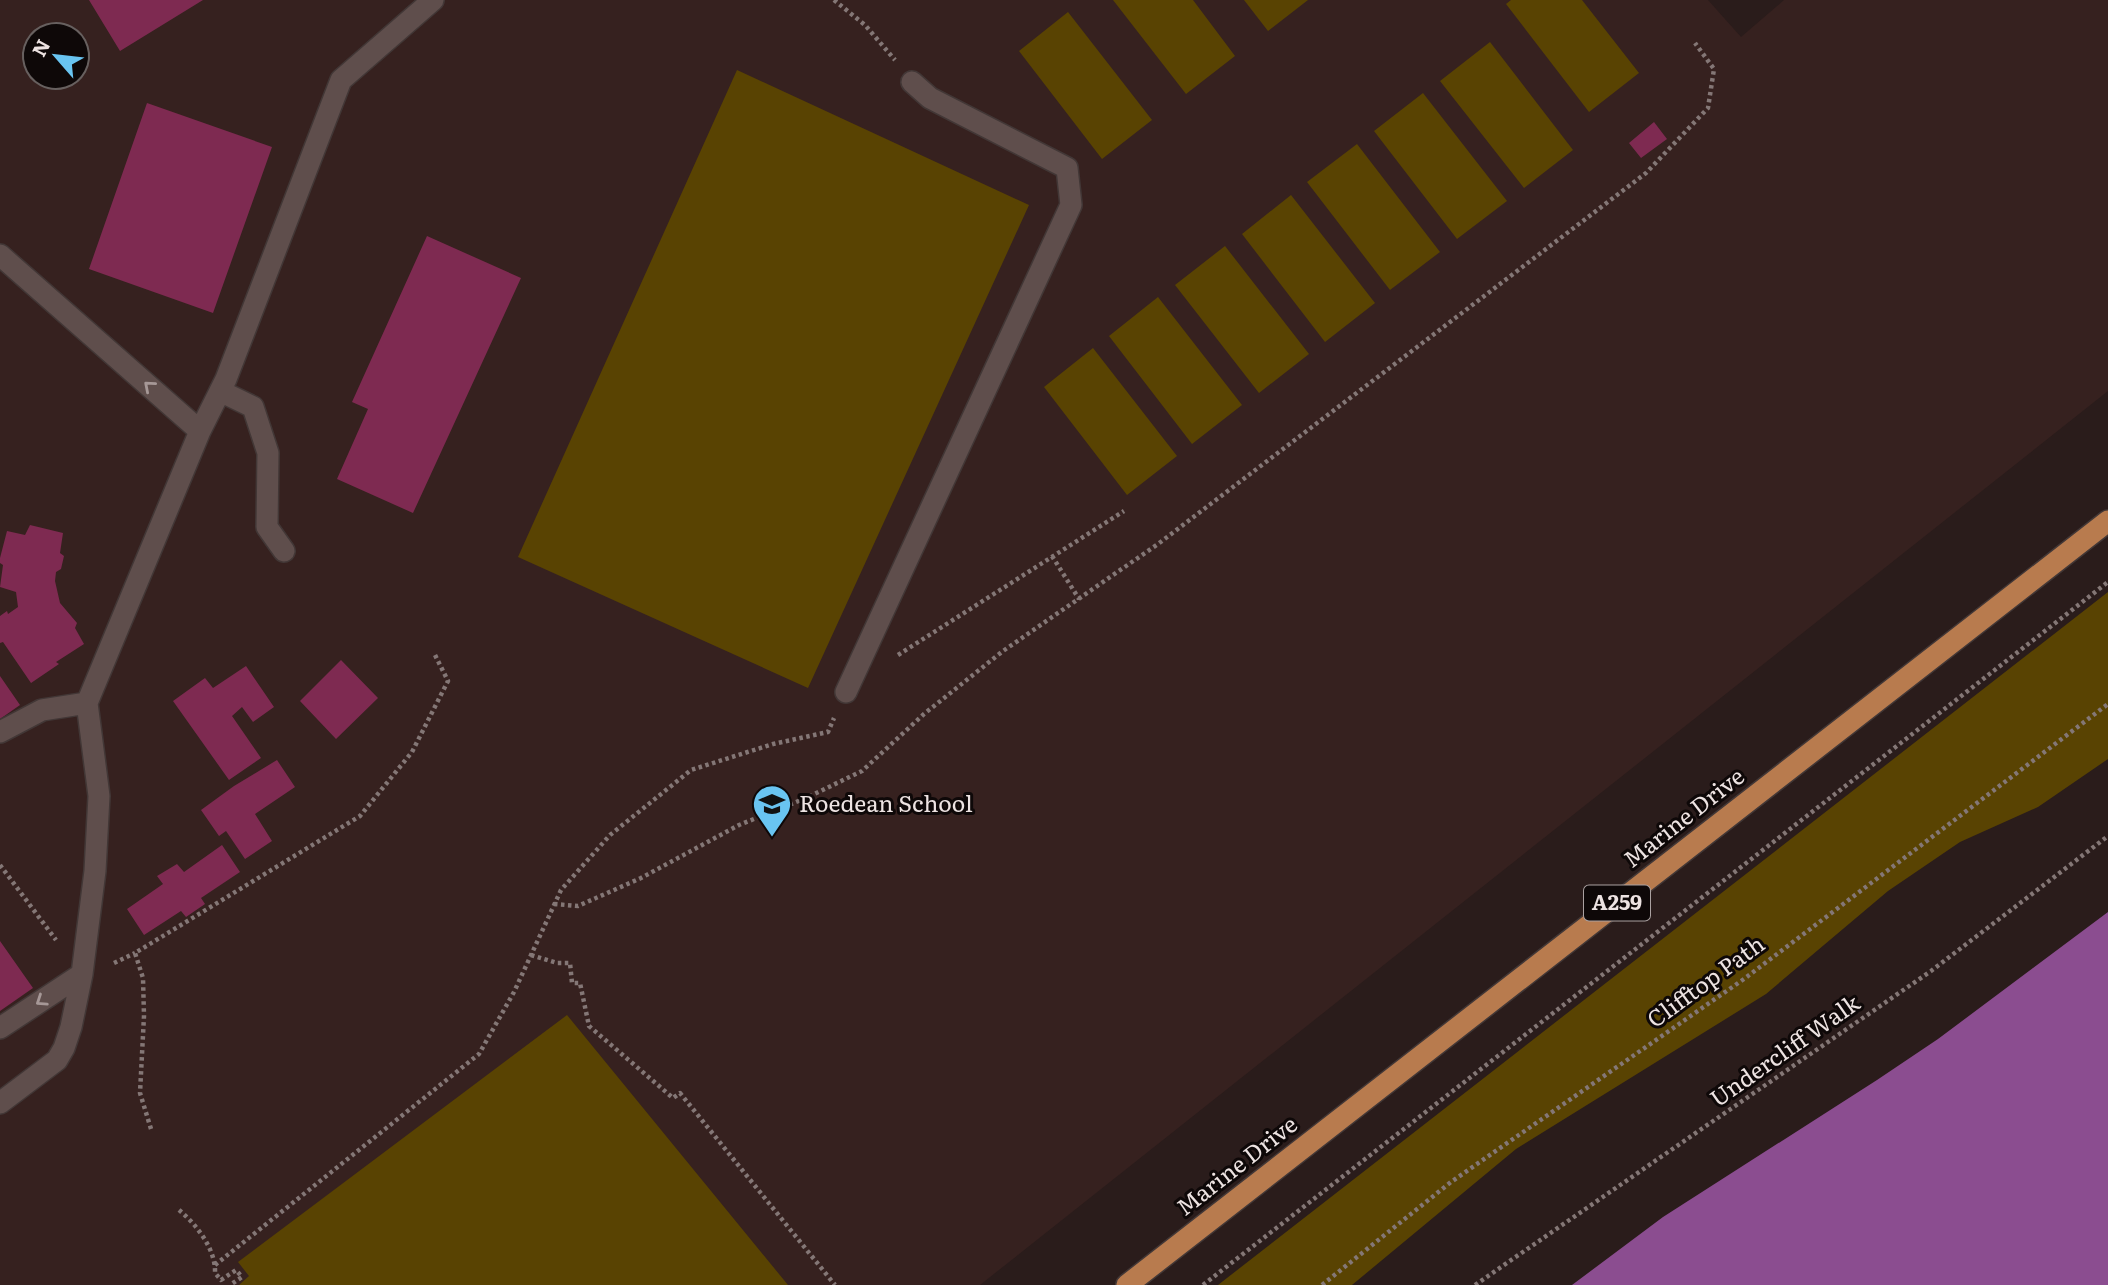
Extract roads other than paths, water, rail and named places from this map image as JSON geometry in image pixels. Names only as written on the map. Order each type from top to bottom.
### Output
[{"type":"main road","name":"Marine Drive","points":[[1127,1285],[2108,521]]},
{"type":"lane","points":[[0,1103],[57,1060],[68,1038],[83,968],[95,870],[99,796],[87,703],[200,431],[220,391],[341,79],[433,0]]},
{"type":"lane","points":[[846,692],[1071,205],[1067,168],[930,98],[912,82]]},
{"type":"lane","points":[[0,255],[200,431]]},
{"type":"lane","points":[[220,391],[253,407],[268,453],[267,527],[284,551]]},
{"type":"lane","points":[[0,732],[42,710],[87,703]]},
{"type":"lane","points":[[0,1028],[83,968]]},
{"type":"place","name":"Roedean School","points":[[772,838]]}]
